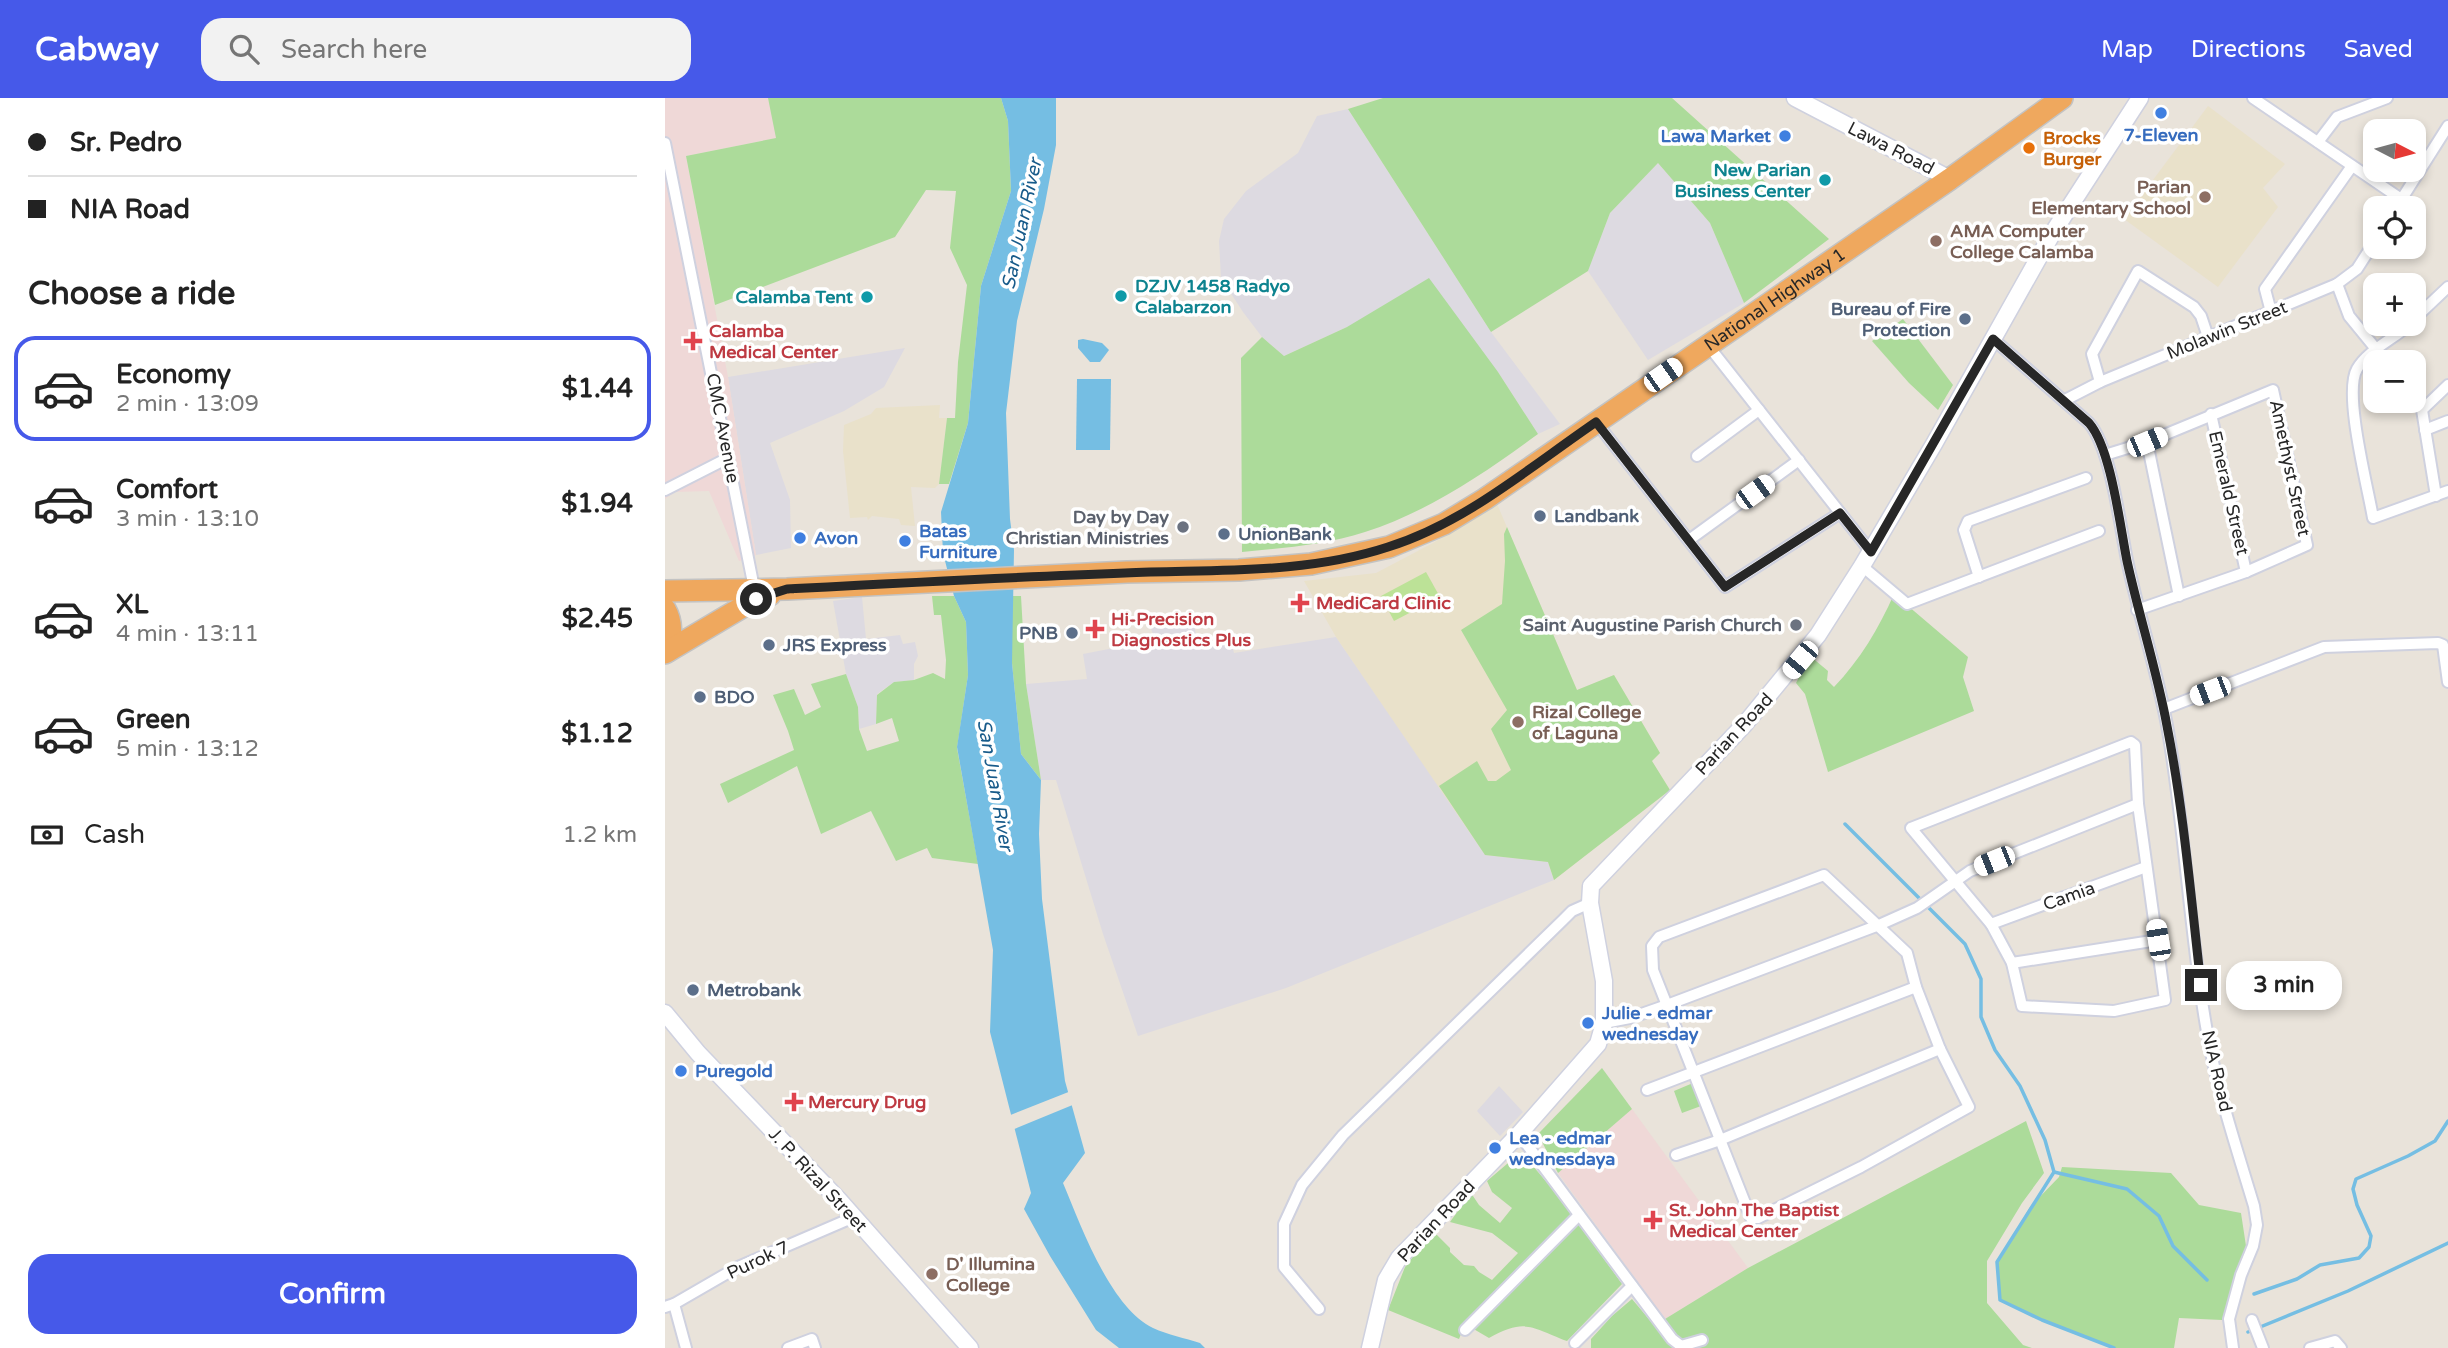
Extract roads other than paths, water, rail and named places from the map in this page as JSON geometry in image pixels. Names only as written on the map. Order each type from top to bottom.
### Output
[{"type":"highway","name":"National Highway 1","points":[[665,591],[755,595],[787,589],[895,583],[1263,568],[1311,564],[1389,547],[1444,524],[1485,499],[1950,179],[2062,98]]},
{"type":"highway","name":"National Highway 1","points":[[666,652],[755,595]]},
{"type":"highway","points":[[665,609],[669,616],[671,632],[666,652]]},
{"type":"main road","name":"Lawa Road","points":[[1795,98],[1950,179]]},
{"type":"main road","name":"Parian Road","points":[[1370,1348],[1375,1318],[1391,1269],[1594,1052],[1604,1023],[1604,981],[1590,903],[1590,889],[1595,880],[1744,725],[1800,660],[1867,559],[2052,234],[2140,98]]},
{"type":"main road","name":"J. P. Rizal Street","points":[[665,1013],[698,1053],[854,1217],[969,1348]]},
{"type":"street","points":[[2253,98],[2352,166],[2388,196]]},
{"type":"street","points":[[2318,142],[2337,117],[2387,98]]},
{"type":"street","points":[[2403,196],[2448,126]]},
{"type":"street","name":"CMC Avenue","points":[[665,143],[755,595]]},
{"type":"street","points":[[2271,312],[2265,289],[2352,166]]},
{"type":"street","name":"Molawin Street","points":[[2065,400],[2099,382],[2337,284],[2357,269],[2363,259]]},
{"type":"street","points":[[2099,382],[2092,354],[2138,271],[2194,307],[2201,316],[2208,337]]},
{"type":"street","points":[[2337,284],[2349,316],[2376,349]]},
{"type":"street","points":[[2426,308],[2448,287]]},
{"type":"street","points":[[2397,336],[2376,349],[2358,367],[2352,379],[2373,518],[2448,491]]},
{"type":"street","name":"NIA Road","points":[[1993,339],[2065,400],[2095,430],[2105,455],[2137,610],[2164,709],[2180,804],[2206,1025],[2217,1082],[2254,1206],[2257,1225],[2253,1246],[2228,1319],[2233,1348]]},
{"type":"street","points":[[1707,344],[1840,513],[1867,559],[1907,604],[2099,531]]},
{"type":"street","points":[[2436,496],[2422,410],[2448,385]]},
{"type":"street","name":"Amethyst Street","points":[[2211,414],[2273,390],[2307,545],[2246,572]]},
{"type":"street","points":[[1697,456],[1759,410]]},
{"type":"street","points":[[2105,455],[2147,442],[2211,414]]},
{"type":"street","name":"Emerald Street","points":[[2211,414],[2246,572]]},
{"type":"street","points":[[2425,430],[2448,421]]},
{"type":"street","points":[[1596,422],[1725,587],[1840,513]]},
{"type":"street","points":[[2147,442],[2179,596]]},
{"type":"street","points":[[665,490],[729,457]]},
{"type":"street","points":[[1689,540],[1798,460]]},
{"type":"street","points":[[1979,577],[1964,530],[1968,522],[2086,478]]},
{"type":"street","points":[[2137,610],[2246,572]]},
{"type":"street","points":[[2164,709],[2324,647],[2438,643],[2443,645],[2448,682]]},
{"type":"street","points":[[2131,741],[2135,745],[2138,804],[2146,867],[2165,1000],[2114,1011],[2022,1006],[2012,962],[1991,924],[1911,828],[2131,741]]},
{"type":"street","points":[[1604,1023],[1630,1018],[1667,1005],[1879,925],[1917,908],[1971,871],[2138,804]]},
{"type":"street","name":"Camia","points":[[1991,924],[2146,867]]},
{"type":"street","points":[[1824,875],[1907,953],[1916,987],[1941,1049],[1969,1107],[1861,1167],[1751,1219],[1653,970],[1652,946],[1659,937],[1824,875]]},
{"type":"street","points":[[1319,1309],[1284,1267],[1284,1224],[1302,1185],[1343,1135],[1572,911],[1590,903]]},
{"type":"street","points":[[2012,962],[2158,940]]},
{"type":"street","points":[[1647,1090],[1916,987]]},
{"type":"street","points":[[1676,1155],[1720,1140],[1941,1049]]},
{"type":"street","points":[[1519,1134],[1672,1339],[1681,1346],[1702,1340]]},
{"type":"street","points":[[1465,1330],[1579,1215]]},
{"type":"street","name":"Purok 7","points":[[669,1306],[738,1267],[854,1217]]},
{"type":"street","points":[[1575,1343],[1632,1286]]},
{"type":"street","points":[[669,1306],[683,1347]]},
{"type":"street","points":[[2252,1320],[2263,1348]]},
{"type":"street","points":[[788,1348],[812,1339],[815,1348]]},
{"type":"street","points":[[2310,1348],[2335,1341],[2341,1348]]},
{"type":"water","name":"San Juan River","points":[[1001,98],[1056,98],[1056,145],[1044,209],[1017,321],[1006,413],[1010,519],[1014,550],[1012,663],[1021,754],[1041,780],[1039,834],[1042,899],[1065,1081],[1085,1153],[1063,1183],[1099,1264],[1123,1303],[1153,1328],[1200,1343],[1205,1348],[1119,1348],[1096,1330],[1024,1209],[1031,1193],[990,1032],[993,950],[957,747],[968,675],[966,622],[954,596],[943,553],[941,512],[968,423],[981,286],[1011,191],[1008,121]]},
{"type":"water","points":[[1078,340],[1102,343],[1109,350],[1100,362],[1090,362],[1078,348]]},
{"type":"water","points":[[1077,379],[1111,379],[1110,450],[1076,450]]},
{"type":"waterway","points":[[1845,824],[1965,944],[1981,979],[1981,1017],[1995,1050],[2020,1086],[2045,1140],[2054,1172],[1997,1262],[2000,1300],[2042,1320],[2114,1348]]},
{"type":"waterway","points":[[2254,1294],[2297,1279],[2320,1265],[2359,1258],[2369,1247],[2371,1236],[2357,1205],[2353,1189],[2356,1179],[2435,1141],[2448,1121]]},
{"type":"waterway","points":[[2054,1172],[2127,1189],[2159,1216],[2173,1246],[2207,1280]]},
{"type":"waterway","points":[[2248,1332],[2348,1291],[2448,1243]]},
{"type":"place","name":"7-Eleven","points":[[2161,113]]},
{"type":"place","name":"Lawa Market","points":[[1785,136]]},
{"type":"place","name":"Brocks Burger","points":[[2029,148]]},
{"type":"place","name":"New Parian Business Center","points":[[1825,180]]},
{"type":"place","name":"Parian Elementary School","points":[[2205,197]]},
{"type":"place","name":"AMA Computer College Calamba","points":[[1936,241]]},
{"type":"place","name":"DZJV 1458 Radyo Calabarzon","points":[[1121,296]]},
{"type":"place","name":"Calamba Tent","points":[[867,297]]},
{"type":"place","name":"Bureau of Fire Protection","points":[[1965,319]]},
{"type":"place","name":"Calamba Medical Center","points":[[693,341]]},
{"type":"place","name":"Landbank","points":[[1540,516]]},
{"type":"place","name":"Day by Day Christian Ministries","points":[[1183,527]]},
{"type":"place","name":"UnionBank","points":[[1224,534]]},
{"type":"place","name":"Avon","points":[[800,538]]},
{"type":"place","name":"Batas Furniture","points":[[905,541]]},
{"type":"place","name":"MediCard Clinic","points":[[1300,603]]},
{"type":"place","name":"Saint Augustine Parish Church","points":[[1796,625]]},
{"type":"place","name":"Hi-Precision Diagnostics Plus","points":[[1095,629]]},
{"type":"place","name":"PNB","points":[[1072,633]]},
{"type":"place","name":"JRS Express","points":[[769,645]]},
{"type":"place","name":"BDO","points":[[700,697]]},
{"type":"place","name":"Rizal College of Laguna","points":[[1518,722]]},
{"type":"place","name":"Metrobank","points":[[693,990]]},
{"type":"place","name":"Julie - edmar wednesday","points":[[1588,1023]]},
{"type":"place","name":"Puregold","points":[[681,1071]]},
{"type":"place","name":"Mercury Drug","points":[[794,1102]]},
{"type":"place","name":"Lea - edmar wednesdaya","points":[[1495,1148]]},
{"type":"place","name":"St. John The Baptist Medical Center","points":[[1653,1220]]},
{"type":"place","name":"D' Illumina College","points":[[932,1274]]}]
